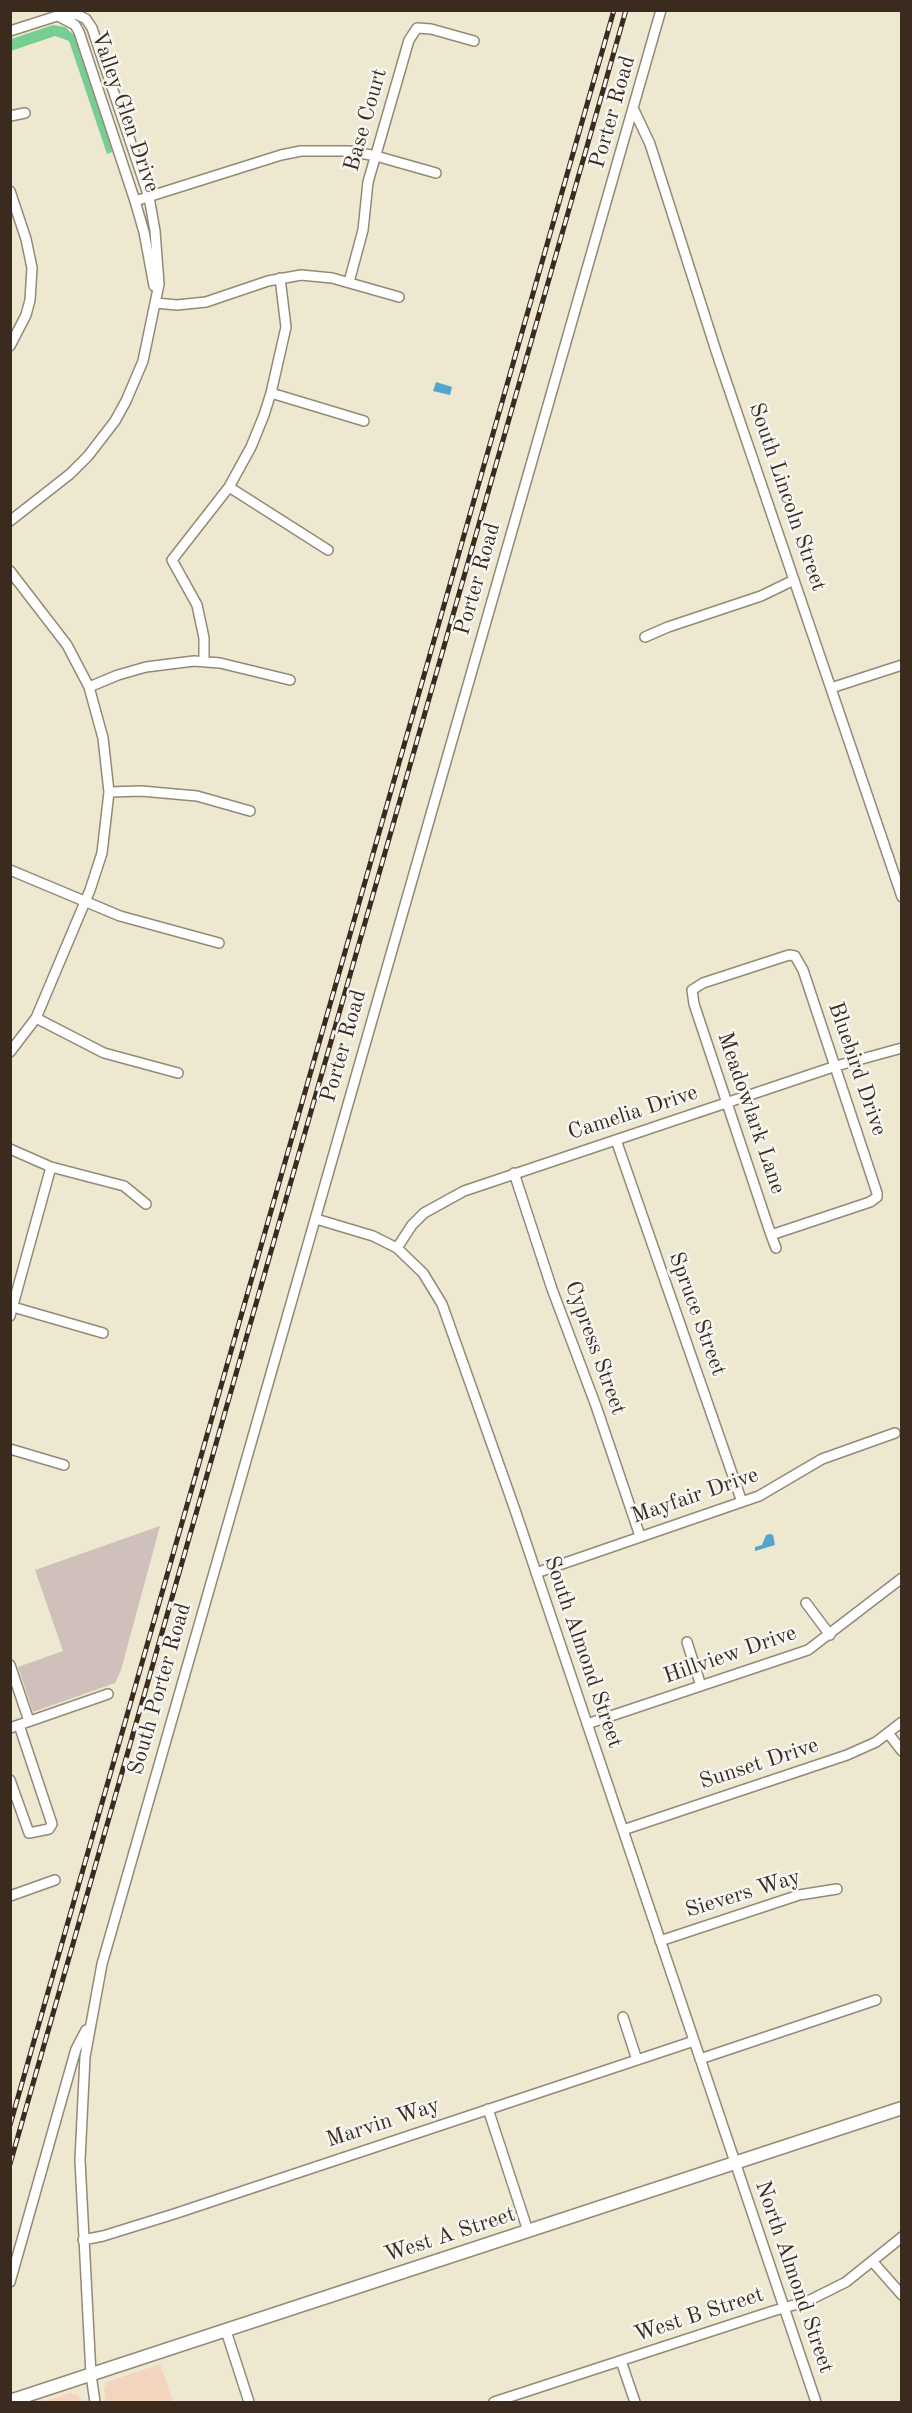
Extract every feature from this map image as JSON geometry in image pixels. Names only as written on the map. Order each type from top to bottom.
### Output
[{"type":"main road","name":"West A Street","points":[[10,2401],[902,2108]]},
{"type":"street","name":"Porter Road","points":[[332,1158],[661,10]]},
{"type":"street","name":"Valley Glen Drive","points":[[10,521],[70,474],[88,456],[115,421],[143,361],[156,303],[159,265],[149,197],[92,28],[86,19],[78,15],[57,16]]},
{"type":"street","points":[[10,31],[57,16]]},
{"type":"street","name":"Valley Glen Drive","points":[[57,16],[75,25],[79,32],[135,201],[151,262],[156,303]]},
{"type":"street","name":"Base Court","points":[[349,282],[363,230],[368,182],[409,40],[417,28],[431,29],[474,41]]},
{"type":"street","name":"South Lincoln Street","points":[[634,110],[650,144],[717,354],[902,897]]},
{"type":"street","points":[[10,116],[25,113]]},
{"type":"street","points":[[135,201],[281,155],[301,151],[349,151],[436,173]]},
{"type":"street","points":[[10,191],[27,239],[32,268],[30,300],[20,330],[10,346]]},
{"type":"street","points":[[156,303],[177,305],[206,302],[280,278],[301,275],[332,278],[399,297]]},
{"type":"street","points":[[204,661],[204,639],[197,605],[172,560],[229,487],[251,447],[271,393],[286,327],[280,278]]},
{"type":"street","points":[[271,393],[364,421]]},
{"type":"street","points":[[229,487],[328,550]]},
{"type":"street","points":[[10,571],[67,645],[89,687],[104,738],[109,792],[102,853],[85,902],[36,1018],[10,1052]]},
{"type":"street","points":[[645,637],[761,596],[794,580]]},
{"type":"street","points":[[89,687],[146,667],[204,661],[290,680]]},
{"type":"street","points":[[831,688],[902,665]]},
{"type":"street","points":[[109,792],[141,791],[197,796],[250,811]]},
{"type":"street","points":[[10,870],[120,916],[219,943]]},
{"type":"street","name":"Meadowlark Lane","points":[[776,1248],[694,1004],[692,990],[703,983],[781,956],[795,956]]},
{"type":"street","name":"Bluebird Drive","points":[[771,1235],[862,1205],[877,1197],[877,1188],[836,1066],[803,970],[795,956]]},
{"type":"street","points":[[36,1018],[104,1053],[178,1073]]},
{"type":"street","name":"Camelia Drive","points":[[397,1248],[412,1225],[436,1205],[464,1191],[836,1066],[902,1048]]},
{"type":"street","name":"Spruce Street","points":[[616,1140],[742,1502]]},
{"type":"street","points":[[10,1149],[51,1167],[124,1186],[146,1204]]},
{"type":"street","name":"South Porter Road","points":[[95,2403],[91,2375],[83,2240],[81,2113],[84,2057],[90,2022],[115,1919],[332,1158]]},
{"type":"street","points":[[51,1167],[12,1311],[103,1333]]},
{"type":"street","name":"Cypress Street","points":[[514,1173],[552,1289],[596,1406],[640,1536]]},
{"type":"street","name":"South Almond Street","points":[[316,1219],[365,1233],[397,1248],[423,1273],[442,1304],[486,1424],[735,2164]]},
{"type":"street","name":"Mayfair Drive","points":[[536,1573],[773,1490],[794,1474],[822,1459],[895,1433]]},
{"type":"street","points":[[10,1449],[64,1465]]},
{"type":"street","name":"Hillview Drive","points":[[587,1724],[808,1650],[902,1578]]},
{"type":"street","points":[[806,1603],[830,1635]]},
{"type":"street","points":[[687,1642],[701,1686]]},
{"type":"street","points":[[10,1665],[29,1721]]},
{"type":"street","points":[[10,1780],[29,1833],[49,1829],[52,1824],[15,1726],[108,1694]]},
{"type":"street","name":"Sunset Drive","points":[[623,1830],[847,1755],[876,1742],[902,1722]]},
{"type":"street","points":[[888,1733],[902,1751]]},
{"type":"street","points":[[10,1896],[55,1880]]},
{"type":"street","name":"Sievers Way","points":[[660,1941],[799,1895],[837,1889]]},
{"type":"street","points":[[700,2059],[876,2000]]},
{"type":"street","points":[[623,2017],[637,2060]]},
{"type":"street","points":[[10,2282],[76,2049],[90,2022]]},
{"type":"street","name":"Marvin Way","points":[[83,2240],[174,2214],[694,2041]]},
{"type":"street","points":[[488,2109],[528,2231]]},
{"type":"street","name":"North Almond Street","points":[[735,2164],[816,2403]]},
{"type":"street","name":"West B Street","points":[[495,2403],[831,2291],[858,2274],[902,2237]]},
{"type":"street","points":[[872,2261],[902,2295]]},
{"type":"street","points":[[226,2331],[249,2403]]},
{"type":"street","points":[[621,2361],[635,2403]]},
{"type":"shaded area","points":[[160,1526],[121,1670],[115,1683],[33,1712],[18,1667],[63,1651],[35,1570]]},
{"type":"shaded area","points":[[160,2364],[173,2402],[106,2402],[104,2389],[107,2382]]},
{"type":"shaded area","points":[[71,2393],[78,2395],[82,2402],[42,2402]]},
{"type":"green space","points":[[53,25],[65,27],[75,36],[111,142],[112,152],[107,154],[69,41],[55,36],[11,51],[11,39]]},
{"type":"water","points":[[436,382],[452,387],[450,395],[433,391]]},
{"type":"water","points":[[766,1535],[773,1535],[775,1545],[755,1551],[755,1547],[762,1545]]},
{"type":"railway","points":[[10,2125],[614,10]]},
{"type":"railway","points":[[10,2164],[626,10]]}]
